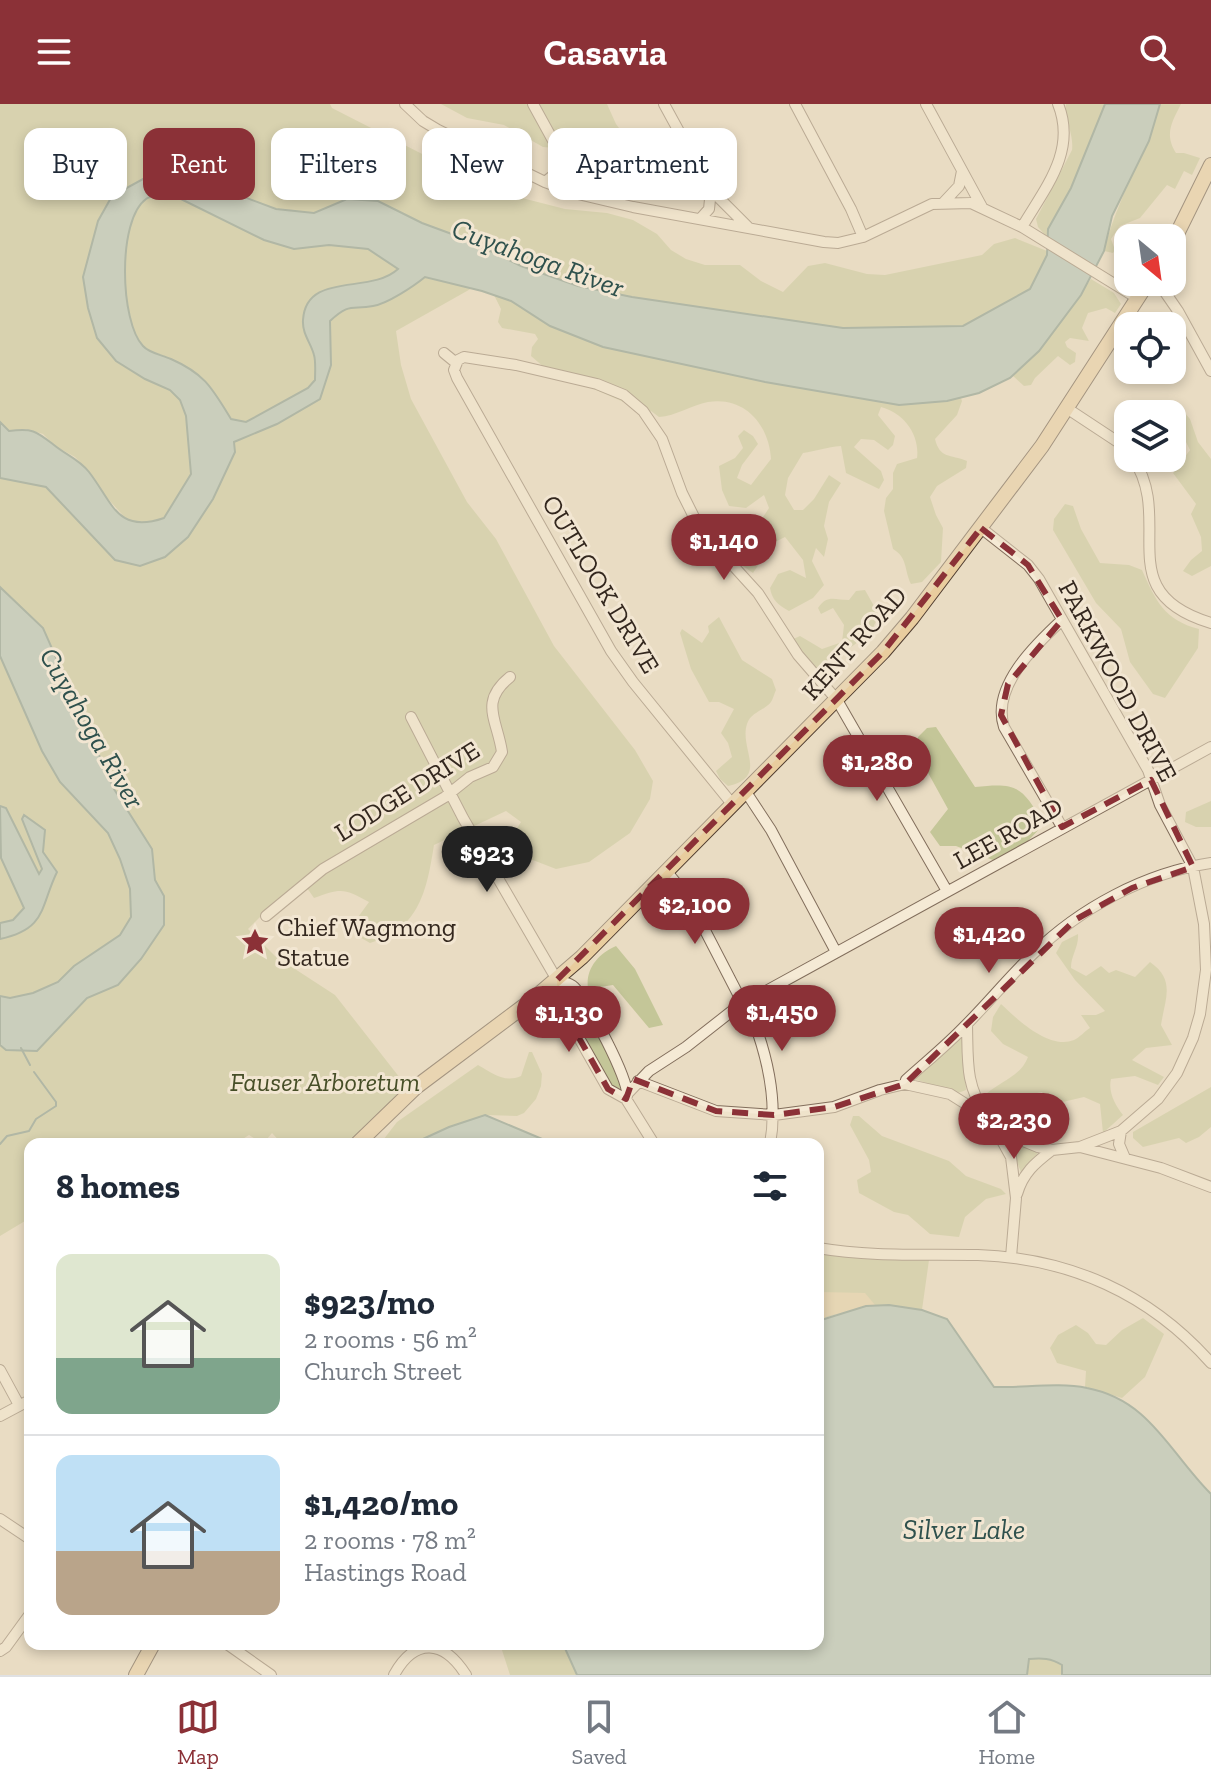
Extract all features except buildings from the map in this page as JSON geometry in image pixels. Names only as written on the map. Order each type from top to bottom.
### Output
[{"type":"main road","points":[[1182,224],[1210,170]]},
{"type":"main road","name":"KENT ROAD","points":[[363,1138],[416,1087],[557,980],[896,638],[1068,409],[1137,298]]},
{"type":"main road","points":[[136,1675],[150,1650]]},
{"type":"street","points":[[405,104],[438,130],[548,183]]},
{"type":"street","points":[[533,104],[548,131]]},
{"type":"street","points":[[664,104],[677,128]]},
{"type":"street","points":[[795,104],[863,237]]},
{"type":"street","points":[[926,104],[982,207]]},
{"type":"street","points":[[1022,227],[1062,156],[1065,134],[1058,104]]},
{"type":"street","points":[[944,202],[959,186],[962,171]]},
{"type":"street","points":[[601,200],[832,243],[863,237],[921,208],[944,202],[971,203],[1022,227],[1137,298]]},
{"type":"street","points":[[700,219],[709,209],[712,200]]},
{"type":"street","points":[[721,200],[748,227]]},
{"type":"street","points":[[1168,296],[1211,371]]},
{"type":"street","points":[[444,353],[454,366],[464,357],[566,376],[607,387],[636,404],[658,432],[687,506],[697,523],[758,593],[799,657],[837,700],[947,891]]},
{"type":"street","name":"OUTLOOK DRIVE","points":[[454,366],[611,651],[733,805]]},
{"type":"street","points":[[1068,409],[1114,441]]},
{"type":"street","points":[[1141,472],[1148,494],[1149,561],[1155,584],[1165,599],[1180,612],[1211,623]]},
{"type":"street","name":"PARKWOOD DRIVE","points":[[981,528],[1028,565],[1148,770],[1160,805],[1193,867],[1204,924],[1208,975],[1206,1003],[1177,1073],[1158,1099],[1121,1131],[1080,1147]]},
{"type":"street","points":[[1062,620],[1042,639],[1008,684],[1001,701],[1004,727],[1062,827]]},
{"type":"street","name":"LODGE DRIVE","points":[[266,916],[323,869],[470,777],[493,767],[501,756],[492,699],[496,689],[510,677]]},
{"type":"street","points":[[411,717],[485,857],[557,980],[558,1001],[608,1089],[628,1095]]},
{"type":"street","name":"LEE ROAD","points":[[628,1095],[638,1081],[745,1003],[1211,747]]},
{"type":"street","points":[[746,792],[771,830],[836,952]]},
{"type":"street","points":[[905,1084],[967,1025],[1032,954],[1075,920],[1132,888],[1211,863]]},
{"type":"street","points":[[667,872],[695,911],[745,1003],[764,1051],[774,1115],[771,1138]]},
{"type":"street","points":[[1204,924],[1211,907]]},
{"type":"street","points":[[557,980],[575,988],[620,1068],[628,1095],[651,1138]]},
{"type":"street","points":[[967,1025],[968,1075],[975,1099],[991,1120],[1011,1157],[1016,1198],[1011,1257]]},
{"type":"street","points":[[638,1081],[716,1111],[774,1115],[834,1107],[905,1084],[950,1094],[991,1120],[1006,1134],[1028,1143],[1052,1150],[1080,1147],[1161,1168],[1211,1187]]},
{"type":"street","points":[[1121,1131],[1119,1144],[1125,1158]]},
{"type":"street","points":[[1016,1198],[1022,1179],[1052,1150]]},
{"type":"street","points":[[824,1249],[858,1253],[1011,1257],[1079,1272],[1132,1296],[1176,1327],[1211,1363]]},
{"type":"street","points":[[0,1370],[19,1405]]},
{"type":"street","points":[[0,1416],[24,1403]]},
{"type":"street","points":[[0,1519],[24,1535]]},
{"type":"street","points":[[0,1651],[24,1622]]},
{"type":"street","points":[[236,1650],[271,1675]]},
{"type":"street","points":[[394,1675],[403,1659],[413,1652],[424,1650]]},
{"type":"street","points":[[443,1650],[457,1660],[466,1675]]},
{"type":"highlighted area","points":[[981,528],[1028,565],[1062,620],[1008,684],[1001,715],[1062,827],[1151,780],[1193,867],[1132,888],[1075,920],[905,1084],[834,1107],[774,1115],[716,1111],[633,1079],[626,1099],[608,1089],[558,1001],[557,980],[883,652]]},
{"type":"green space","name":"Fauser Arboretum","points":[[0,104],[330,104],[332,108],[371,128],[271,128],[271,200],[406,200],[406,146],[422,154],[422,200],[530,200],[565,209],[607,213],[633,220],[657,234],[671,250],[686,259],[705,265],[740,265],[783,292],[808,266],[825,263],[867,274],[885,275],[982,255],[994,244],[1015,238],[1047,251],[1030,289],[963,326],[843,328],[578,287],[515,264],[396,331],[401,365],[411,399],[467,502],[496,539],[554,646],[635,750],[653,781],[650,799],[630,833],[589,862],[556,869],[525,857],[512,836],[521,822],[506,811],[434,845],[424,892],[418,905],[400,928],[370,943],[356,935],[353,924],[369,902],[354,894],[337,891],[314,898],[307,888],[271,906],[248,929],[275,956],[335,995],[400,1078],[399,1093],[358,1138],[277,1138],[272,1133],[268,1138],[249,1135],[244,1138],[24,1138],[24,1222],[0,1236],[0,478],[46,487],[115,560],[188,537],[213,499],[235,452],[231,419],[172,359],[143,348],[130,324],[125,284],[90,253],[83,277],[145,379],[170,390],[180,400],[186,416],[191,474],[164,518],[144,525],[129,522],[75,457],[55,446],[43,434],[26,429],[9,431],[0,422]]},
{"type":"green space","points":[[441,104],[607,104],[619,128],[548,128],[548,147],[532,141],[532,128],[509,128],[467,118]]},
{"type":"green space","points":[[1066,104],[1105,104],[1071,188],[1046,236],[1036,219],[1072,150]]},
{"type":"green space","points":[[1160,104],[1181,104],[1171,128],[1172,146],[1176,153],[1200,158],[1192,175],[1184,171],[1175,189],[1167,185],[1140,218],[1125,224],[1114,224],[1111,239],[1114,252],[1104,251],[1116,213]]},
{"type":"green space","points":[[1091,279],[1114,293],[1121,304],[1116,312],[1106,308],[1088,313],[1082,328],[1089,341],[1070,338],[1065,342],[1076,353],[1075,362],[1070,365],[1058,356],[1031,385],[1024,386],[1013,376],[1039,351]]},
{"type":"green space","points":[[494,295],[511,301],[550,326],[603,347],[765,382],[899,405],[961,398],[957,415],[935,439],[943,453],[967,461],[966,468],[937,486],[930,497],[943,528],[941,562],[922,582],[911,584],[903,560],[893,549],[884,511],[886,498],[893,489],[893,473],[897,464],[917,458],[917,449],[909,426],[897,414],[881,407],[878,415],[895,436],[893,445],[888,450],[874,440],[861,439],[854,447],[881,471],[884,480],[879,489],[846,473],[841,446],[803,453],[788,478],[785,495],[794,510],[803,510],[814,499],[829,475],[841,483],[829,502],[824,526],[828,539],[824,557],[816,548],[812,561],[824,585],[813,598],[789,611],[785,609],[774,599],[770,588],[778,574],[790,570],[806,578],[803,560],[785,537],[773,543],[753,573],[743,566],[741,550],[769,508],[764,495],[746,508],[729,506],[722,490],[719,466],[735,458],[743,448],[738,436],[744,430],[758,444],[742,465],[737,478],[751,485],[771,459],[766,435],[753,416],[744,408],[721,401],[702,403],[659,417],[545,368],[531,356],[532,347],[538,339],[535,334],[502,328],[498,322],[501,309]]},
{"type":"green space","points":[[1186,414],[1198,442],[1211,459],[1211,566],[1192,576],[1183,571],[1202,551],[1201,537],[1191,514],[1196,504],[1173,473],[1186,472],[1186,455],[1190,450],[1186,442]]},
{"type":"green space","points":[[1065,504],[1073,506],[1081,529],[1100,563],[1129,565],[1142,570],[1169,615],[1199,629],[1198,648],[1165,698],[1153,694],[1130,662],[1121,629],[1096,603],[1053,530],[1054,519]]},
{"type":"green space","points":[[865,590],[879,615],[871,632],[833,661],[829,673],[821,678],[791,640],[800,636],[822,649],[842,642],[844,625],[833,608],[821,614],[818,608],[828,599],[849,600],[856,591]]},
{"type":"green space","points":[[719,617],[742,660],[772,679],[776,690],[771,702],[751,717],[747,724],[750,769],[747,776],[728,786],[716,771],[732,757],[721,733],[734,709],[719,702],[709,702],[691,669],[680,633],[682,629],[702,643],[709,632],[708,626]]},
{"type":"green space","points":[[936,727],[975,787],[1010,787],[1030,802],[1044,824],[1027,842],[993,860],[956,846],[940,846],[930,832],[948,809],[916,751],[918,737],[927,728]]},
{"type":"green space","points":[[1211,801],[1211,827],[1196,827],[1185,822],[1186,812]]},
{"type":"green space","points":[[1078,934],[1071,968],[1086,976],[1101,966],[1109,973],[1116,970],[1135,977],[1150,962],[1163,976],[1167,990],[1161,1025],[1172,1045],[1146,1048],[1132,1060],[1164,1077],[1158,1085],[1135,1076],[1111,1079],[1113,1098],[1123,1115],[1103,1133],[1100,1104],[1084,1097],[1050,1105],[1042,1092],[1022,1096],[1017,1108],[1026,1121],[1018,1132],[1000,1118],[986,1094],[1016,1074],[1028,1057],[1003,1044],[991,1031],[993,1017],[1001,1004],[1034,1031],[1054,1041],[1076,1039],[1090,1028],[1081,1015],[1096,1015],[1105,1011],[1075,980],[1056,953],[1062,942]]},
{"type":"green space","points":[[616,946],[635,969],[663,1025],[649,1028],[613,985],[600,987],[590,997],[588,981],[592,966]]},
{"type":"green space","points":[[571,990],[625,1083],[623,1089],[613,1088],[563,1000],[565,992]]},
{"type":"green space","points":[[960,1036],[964,1038],[966,1090],[958,1093],[914,1079]]},
{"type":"green space","points":[[529,1052],[532,1052],[542,1074],[541,1086],[536,1099],[524,1113],[517,1116],[485,1115],[425,1138],[385,1138],[397,1122],[478,1065],[504,1078],[521,1076]]},
{"type":"green space","points":[[1211,1087],[1211,1127],[1199,1137],[1186,1143],[1179,1138],[1143,1147],[1133,1138],[1133,1132]]},
{"type":"green space","points":[[853,1116],[859,1116],[882,1136],[949,1161],[966,1176],[1001,1189],[1006,1194],[986,1199],[965,1217],[959,1237],[930,1234],[908,1215],[894,1212],[859,1193],[857,1180],[871,1172],[869,1160],[850,1125]]},
{"type":"green space","points":[[1009,1143],[1038,1153],[1021,1172]]},
{"type":"green space","points":[[824,1253],[863,1258],[929,1260],[922,1310],[869,1308],[824,1318]]},
{"type":"green space","points":[[1143,1318],[1164,1334],[1145,1377],[1122,1398],[1085,1387],[1086,1371],[1057,1363],[1050,1348],[1058,1335],[1076,1325],[1088,1333],[1096,1344],[1106,1345],[1122,1330]]},
{"type":"green space","points":[[502,1650],[566,1650],[577,1675],[510,1675]]},
{"type":"green space","points":[[1029,1659],[1052,1659],[1062,1666],[1062,1675],[1027,1675]]},
{"type":"sand","points":[[824,1292],[865,1293],[875,1305],[824,1318]]},
{"type":"water","points":[[1105,104],[1160,104],[1149,141],[1112,216],[1104,251],[1081,295],[1039,351],[1010,378],[979,393],[947,401],[899,405],[765,382],[603,347],[550,326],[511,301],[425,277],[385,302],[347,309],[330,321],[331,365],[320,399],[277,424],[234,442],[235,452],[213,499],[188,537],[165,557],[140,566],[115,560],[46,487],[0,478],[0,422],[9,431],[29,430],[38,434],[77,460],[118,513],[136,522],[164,518],[191,474],[186,416],[180,400],[170,390],[116,361],[97,338],[88,308],[83,277],[98,221],[110,200],[127,200],[127,188],[143,179],[145,200],[130,227],[126,248],[126,294],[135,334],[143,346],[152,352],[200,376],[231,419],[246,422],[308,388],[315,380],[315,358],[303,320],[307,305],[315,295],[327,289],[386,277],[398,269],[368,249],[329,245],[294,249],[264,240],[183,200],[252,200],[276,209],[314,213],[345,200],[378,201],[521,266],[578,286],[632,297],[843,328],[963,326],[1030,289],[1047,255],[1048,229],[1071,188]]},
{"type":"water","points":[[0,587],[43,628],[114,789],[152,849],[155,880],[164,896],[164,925],[141,959],[118,985],[87,998],[37,1051],[6,1050],[0,1045],[0,996],[10,998],[33,993],[58,982],[74,966],[120,935],[131,917],[130,889],[108,833],[60,782],[42,751],[0,656]]},
{"type":"water","points":[[0,806],[6,808],[39,874],[42,869],[22,819],[24,815],[45,830],[43,852],[57,872],[34,923],[15,935],[0,939],[0,923],[13,920],[24,908],[1,858]]},
{"type":"water","points":[[485,1115],[540,1138],[425,1138]]},
{"type":"water","name":"Silver Lake","points":[[889,1305],[922,1310],[947,1319],[994,1387],[1053,1385],[1087,1388],[1109,1394],[1127,1404],[1157,1430],[1211,1494],[1211,1675],[1062,1675],[1062,1665],[1050,1660],[1029,1659],[1027,1675],[577,1675],[566,1650],[824,1650],[824,1319],[866,1306]]},
{"type":"waterway","points":[[21,1048],[30,1065]]},
{"type":"waterway","points":[[0,1144],[7,1136],[29,1131],[36,1119],[56,1106],[34,1072]]},
{"type":"place","name":"Chief Wagmong Statue","points":[[255,942]]},
{"type":"water label","name":"Cuyahoga River","points":[[538,258]]},
{"type":"water label","name":"Cuyahoga River","points":[[92,728]]}]
